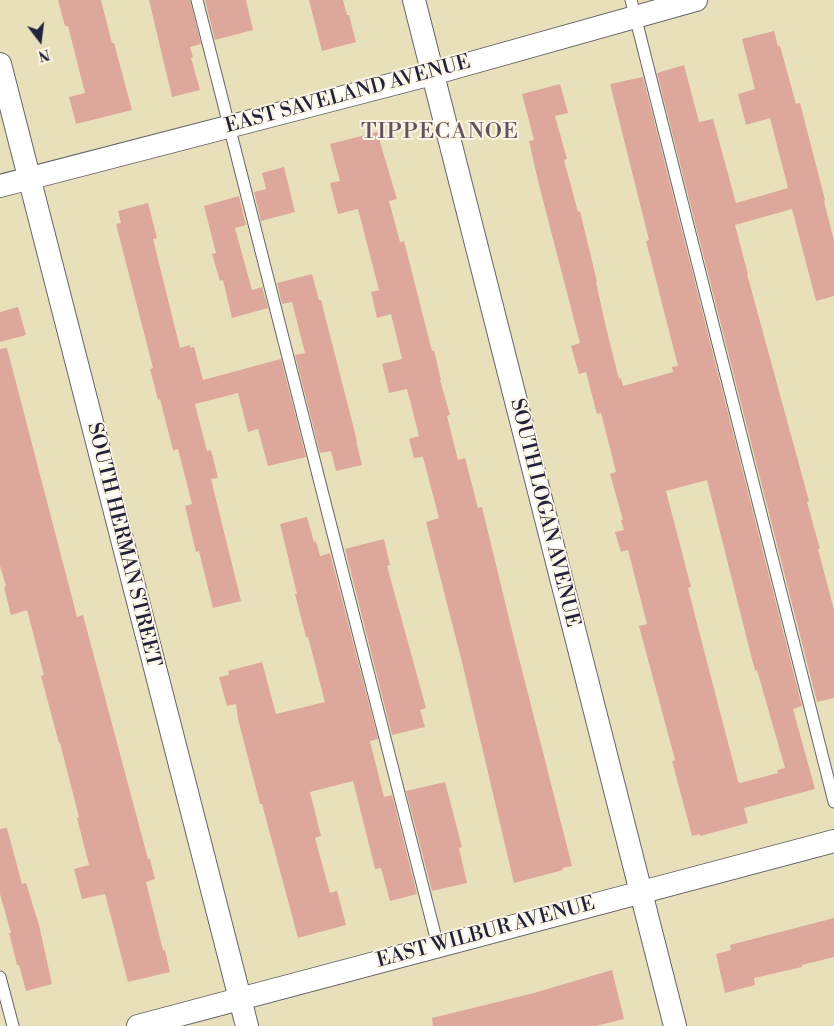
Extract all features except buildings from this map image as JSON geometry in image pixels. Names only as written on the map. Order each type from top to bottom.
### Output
[{"type":"street","name":"SOUTH LOGAN AVENUE","points":[[414,0],[675,1026]]},
{"type":"street","name":"EAST SAVELAND AVENUE","points":[[0,186],[432,74],[634,8],[696,0]]},
{"type":"street","name":"SOUTH HERMAN STREET","points":[[0,64],[247,1026]]},
{"type":"street","name":"EAST WILBUR AVENUE","points":[[138,1026],[834,841]]},
{"type":"lane","points":[[197,0],[438,946]]},
{"type":"lane","points":[[634,8],[834,802]]},
{"type":"lane","points":[[0,977],[13,1026]]},
{"type":"district","name":"TIPPECANOE","points":[[440,133]]}]
